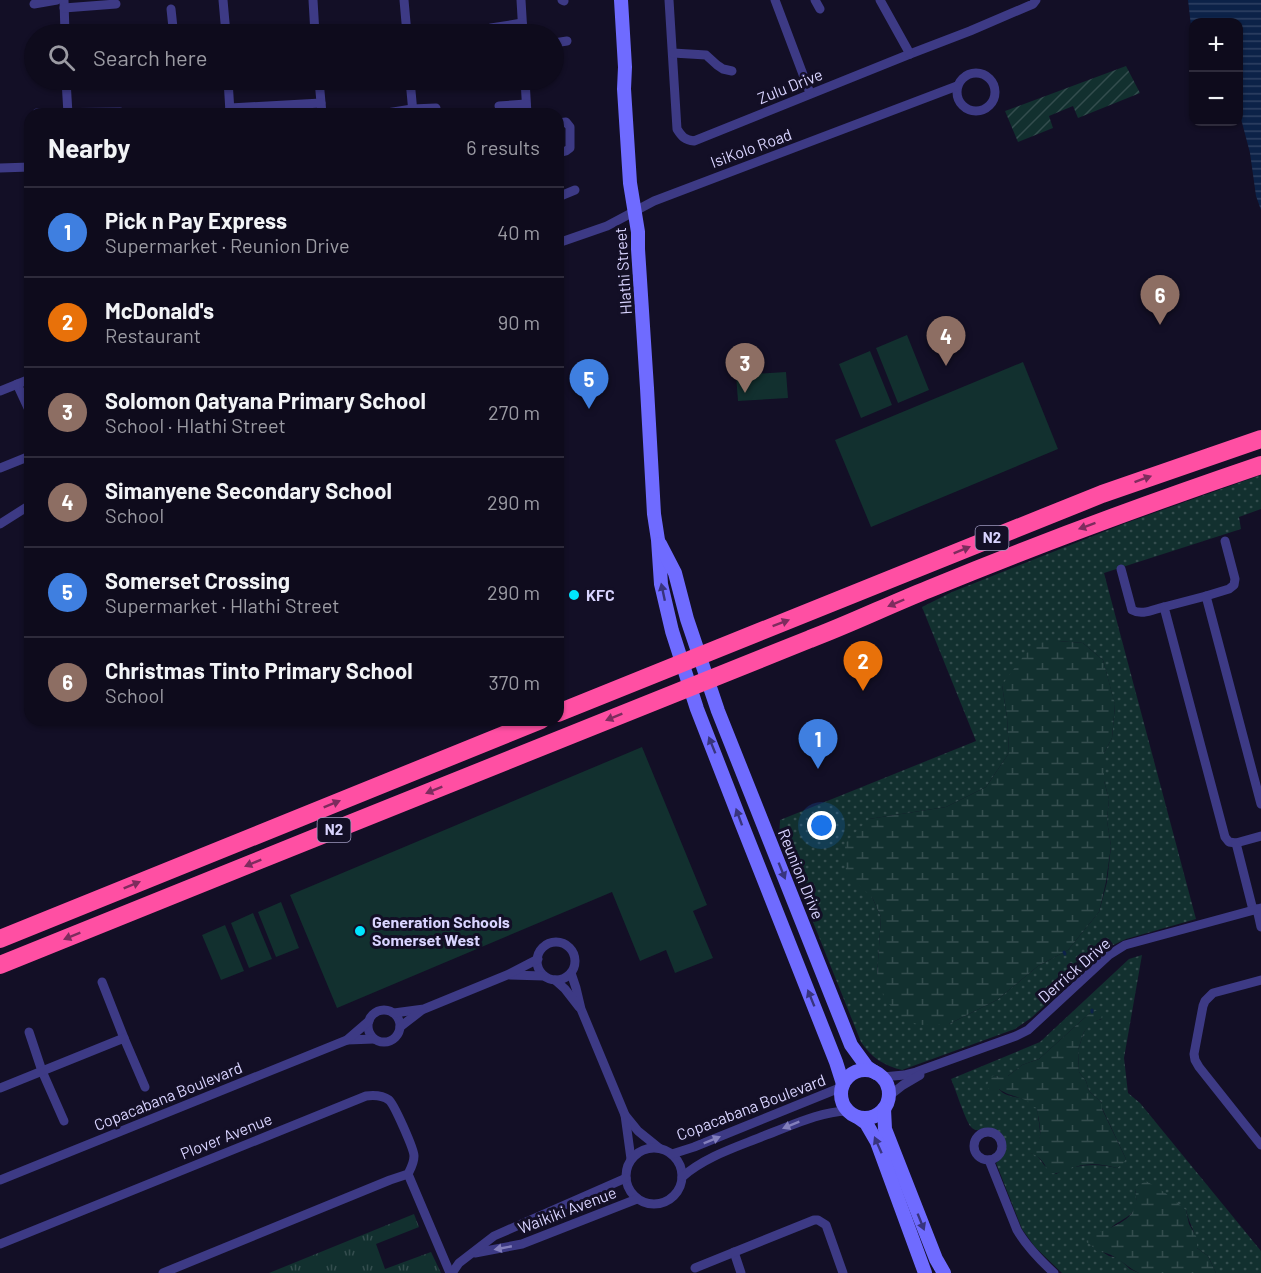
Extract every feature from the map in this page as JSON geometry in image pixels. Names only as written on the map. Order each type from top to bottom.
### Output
[{"type":"highway","name":"N2","points":[[564,711],[1102,494],[1261,439]]},
{"type":"highway","name":"N2","points":[[0,965],[830,632],[927,589],[1069,533],[1261,465]]},
{"type":"highway","name":"N2","points":[[0,939],[526,726]]},
{"type":"street","points":[[224,0],[225,24]]},
{"type":"street","points":[[313,0],[314,24]]},
{"type":"street","points":[[404,0],[406,24]]},
{"type":"street","points":[[516,24],[522,23],[521,0]]},
{"type":"street","name":"Hlathi Street","points":[[621,0],[626,68],[624,89],[628,162],[638,232],[651,484],[661,584],[675,644],[682,663],[699,684]]},
{"type":"street","name":"Zulu Drive","points":[[669,0],[677,129],[681,136],[694,141],[970,31],[1033,4],[1036,0]]},
{"type":"street","points":[[775,0],[810,93]]},
{"type":"street","points":[[880,0],[910,54]]},
{"type":"street","points":[[62,2],[64,24]]},
{"type":"street","points":[[34,4],[62,2],[116,4]]},
{"type":"street","points":[[171,9],[173,24]]},
{"type":"street","points":[[672,53],[706,55],[717,66],[732,71]]},
{"type":"street","points":[[976,73],[988,76],[994,86],[994,99],[986,109],[966,110],[958,100],[957,86],[964,76],[976,73]]},
{"type":"street","name":"IsiKolo Road","points":[[564,241],[607,226],[663,197],[957,86]]},
{"type":"street","points":[[67,90],[68,108]]},
{"type":"street","points":[[229,90],[230,108]]},
{"type":"street","points":[[320,90],[321,108]]},
{"type":"street","points":[[411,90],[412,108]]},
{"type":"street","points":[[526,90],[527,108]]},
{"type":"street","points":[[264,108],[321,103]]},
{"type":"street","points":[[499,106],[518,108]]},
{"type":"street","points":[[564,122],[570,127],[570,148],[564,152]]},
{"type":"street","points":[[0,168],[24,167]]},
{"type":"street","points":[[564,195],[575,190]]},
{"type":"street","points":[[0,391],[24,381]]},
{"type":"street","points":[[17,384],[24,399]]},
{"type":"street","points":[[0,468],[24,458]]},
{"type":"street","points":[[0,524],[24,509]]},
{"type":"street","name":"Hlathi Street","points":[[658,540],[675,573],[699,656],[699,684]]},
{"type":"street","points":[[1121,570],[1132,610],[1135,612],[1141,613],[1206,596],[1232,588],[1235,582],[1225,541]]},
{"type":"street","points":[[1206,596],[1261,804]]},
{"type":"street","points":[[1164,607],[1226,837],[1229,842],[1236,843],[1261,836]]},
{"type":"street","points":[[699,684],[741,822],[836,1062],[842,1086],[842,1100],[853,1114],[866,1123],[877,1142],[925,1273]]},
{"type":"street","name":"Reunion Drive","points":[[699,684],[718,711],[851,1045],[867,1066],[879,1075]]},
{"type":"street","points":[[1236,843],[1261,927]]},
{"type":"street","name":"Derrick Drive","points":[[879,1075],[908,1075],[1028,1030],[1109,955],[1125,945],[1257,909]]},
{"type":"street","points":[[507,975],[544,976],[555,980],[567,977],[574,968],[574,955],[566,945],[548,944],[540,953],[538,965],[544,976]]},
{"type":"street","points":[[400,1027],[424,1009],[507,975],[538,959]]},
{"type":"street","name":"Copacabana Boulevard","points":[[571,973],[581,1009],[625,1115],[631,1159]]},
{"type":"street","name":"Copacabana Boulevard","points":[[555,980],[581,1009]]},
{"type":"street","points":[[1261,980],[1213,993],[1204,1001],[1194,1054],[1199,1067],[1261,1145]]},
{"type":"street","name":"Copacabana Boulevard","points":[[102,982],[145,1087]]},
{"type":"street","points":[[385,1009],[394,1013],[399,1019],[400,1027],[397,1036],[390,1041],[382,1042],[374,1039],[369,1030],[369,1021],[371,1016],[380,1010],[385,1009]]},
{"type":"street","points":[[394,1013],[424,1009]]},
{"type":"street","name":"Copacabana Boulevard","points":[[0,1179],[347,1040],[369,1021]]},
{"type":"street","points":[[29,1032],[42,1071],[64,1121]]},
{"type":"street","points":[[0,1088],[124,1038]]},
{"type":"street","name":"Copacabana Boulevard","points":[[347,1040],[374,1039]]},
{"type":"street","name":"Derrick Drive","points":[[887,1103],[911,1080],[949,1061]]},
{"type":"street","points":[[842,1086],[850,1075],[866,1070],[879,1075],[888,1086],[885,1129],[936,1259],[944,1273]]},
{"type":"street","name":"Copacabana Boulevard","points":[[672,1154],[842,1086]]},
{"type":"street","name":"Plover Avenue","points":[[0,1244],[366,1096],[375,1095],[391,1101],[413,1150],[413,1164],[408,1174],[451,1273]]},
{"type":"street","points":[[853,1114],[867,1118],[875,1116],[887,1103]]},
{"type":"street","name":"Copacabana Boulevard","points":[[682,1177],[705,1160],[815,1116],[826,1113],[853,1114]]},
{"type":"street","name":"Copacabana Boulevard","points":[[625,1115],[638,1131],[659,1148]]},
{"type":"street","points":[[659,1148],[672,1154],[680,1164],[682,1183],[672,1198],[664,1203],[645,1203],[637,1199],[626,1183],[628,1164],[641,1150],[659,1148]]},
{"type":"street","points":[[989,1160],[1017,1230],[1029,1248],[1054,1273]]},
{"type":"street","points":[[163,1273],[408,1174]]},
{"type":"street","name":"Waikiki Avenue","points":[[451,1273],[459,1263],[494,1236],[626,1178]]},
{"type":"street","name":"Waikiki Avenue","points":[[473,1253],[522,1244],[637,1199]]},
{"type":"street","points":[[695,1268],[818,1220],[828,1228],[843,1273]]},
{"type":"street","points":[[734,1252],[741,1273]]},
{"type":"green space","points":[[1126,66],[1140,93],[1078,118],[1073,106],[1049,116],[1053,128],[1018,142],[1005,111]]},
{"type":"green space","points":[[907,335],[929,390],[898,403],[876,348]]},
{"type":"green space","points":[[870,351],[892,405],[861,418],[839,364]]},
{"type":"green space","points":[[1023,362],[1058,449],[871,527],[835,440]]},
{"type":"green space","points":[[786,372],[788,398],[738,401],[736,375]]},
{"type":"green space","points":[[1261,475],[1261,509],[1239,517],[1241,529],[1104,573],[1196,919],[1126,939],[1109,947],[1031,1018],[1015,1029],[902,1070],[889,1066],[869,1052],[861,1042],[779,837],[780,820],[976,741],[922,607],[952,592],[1126,523]],"holes":[[[1058,641],[1083,643],[1103,660],[1115,705],[1112,738],[1104,753],[1104,781],[1109,799],[1107,821],[1111,846],[1107,882],[1099,912],[1068,950],[1038,966],[997,1000],[949,1024],[877,976],[881,917],[872,897],[869,819],[946,807],[986,787],[1009,753],[1002,685]]]},
{"type":"green space","points":[[1058,641],[1083,643],[1103,660],[1115,704],[1112,738],[1104,753],[1104,781],[1109,799],[1107,821],[1111,846],[1099,912],[1068,950],[1038,966],[997,1000],[949,1024],[919,1025],[900,1017],[884,998],[877,976],[881,917],[872,897],[846,874],[845,843],[869,819],[946,807],[986,787],[1009,753],[1002,685],[1024,655],[1038,643]]},
{"type":"green space","points":[[642,747],[707,905],[693,911],[713,958],[675,973],[666,950],[640,961],[612,892],[337,1008],[290,895]]},
{"type":"green space","points":[[281,902],[299,948],[276,957],[258,912]]},
{"type":"green space","points":[[253,913],[272,959],[249,968],[231,923]]},
{"type":"green space","points":[[225,925],[244,971],[221,980],[202,935]]},
{"type":"green space","points":[[1142,955],[1124,1058],[1128,1093],[1140,1103],[1261,1251],[1261,1273],[1216,1273],[1208,1256],[1197,1248],[1196,1238],[1186,1210],[1141,1184],[1135,1190],[1135,1209],[1091,1245],[1109,1256],[1118,1258],[1130,1269],[1139,1273],[1062,1273],[1035,1247],[1022,1229],[996,1163],[1005,1150],[1003,1136],[994,1129],[973,1129],[966,1119],[951,1079],[1040,1042],[1129,959]],"holes":[[[1090,1013],[1102,1019],[1091,1022],[1084,1032],[1078,1050],[1079,1072],[1086,1081],[1089,1091],[1102,1103],[1102,1108],[1126,1159],[1117,1168],[1086,1165],[1056,1174],[1031,1153],[1040,1136],[1037,1108],[1029,1101],[1003,1093],[998,1088],[995,1075],[1008,1076],[1022,1065],[1039,1059]]]},
{"type":"green space","points":[[1098,1010],[1102,1015],[1101,1019],[1091,1023],[1084,1032],[1078,1050],[1079,1072],[1086,1081],[1089,1091],[1102,1103],[1102,1109],[1126,1159],[1117,1168],[1087,1164],[1058,1173],[1050,1173],[1040,1158],[1030,1153],[1040,1136],[1037,1108],[1029,1105],[1028,1101],[999,1089],[997,1092],[990,1092],[987,1085],[991,1077],[995,1075],[1008,1076],[1022,1065],[1039,1059],[1090,1013]]},
{"type":"green space","points":[[1146,1181],[1186,1210],[1189,1224],[1197,1238],[1197,1248],[1208,1256],[1216,1273],[1139,1273],[1114,1257],[1096,1251],[1086,1242],[1087,1237],[1114,1226],[1129,1216],[1136,1201],[1135,1190],[1137,1186]]},
{"type":"green space","points":[[414,1214],[419,1227],[376,1244],[385,1269],[431,1252],[441,1273],[269,1273]]},
{"type":"water","points":[[1188,0],[1261,0],[1261,210],[1256,196],[1250,153],[1243,126],[1243,18],[1190,18]]},
{"type":"place","name":"Christmas Tinto Primary School","points":[[1160,325]]},
{"type":"place","name":"Simanyene Secondary School","points":[[946,366]]},
{"type":"place","name":"Solomon Qatyana Primary School","points":[[745,393]]},
{"type":"place","name":"Somerset Crossing","points":[[589,409]]},
{"type":"place","name":"KFC","points":[[574,595]]},
{"type":"place","name":"McDonald's","points":[[863,691]]},
{"type":"place","name":"Pick n Pay Express","points":[[818,769]]},
{"type":"place","name":"Generation Schools Somerset West","points":[[360,931]]}]
